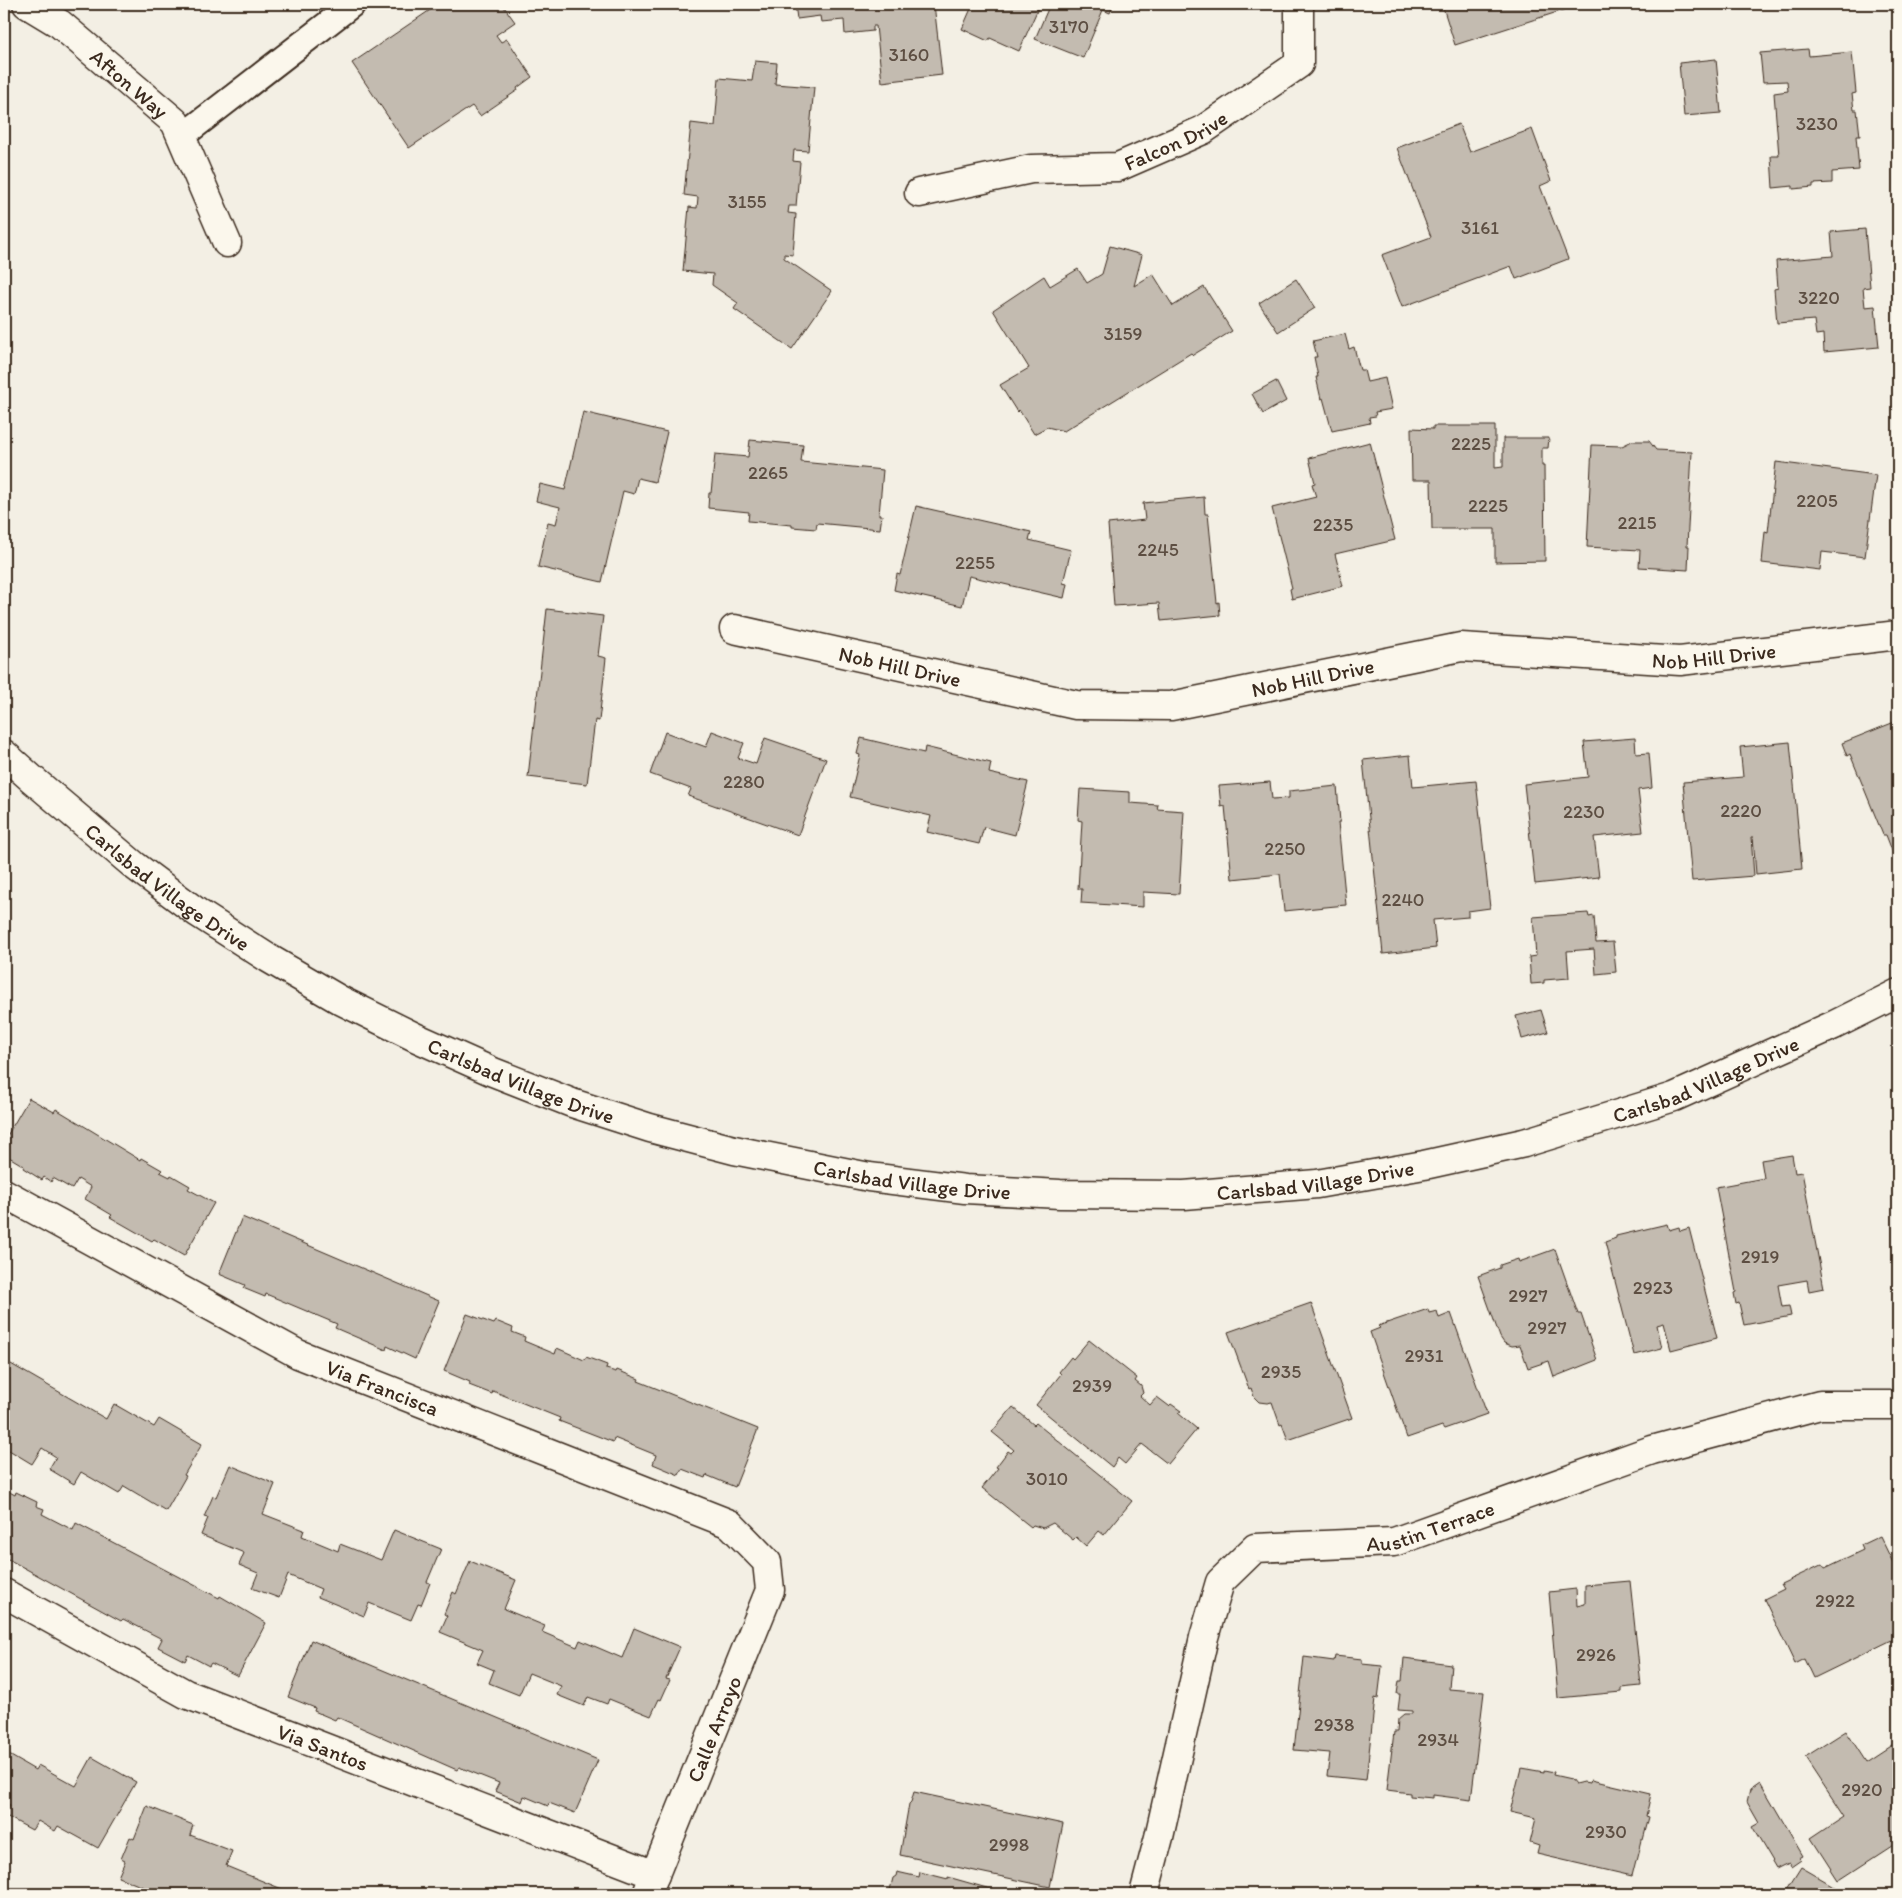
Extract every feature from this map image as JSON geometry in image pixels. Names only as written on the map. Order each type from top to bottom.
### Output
[{"type":"street","name":"Afton Way","points":[[27,4],[60,24],[175,122],[227,242]]},
{"type":"street","name":"Falcon Drive","points":[[919,193],[1031,169],[1118,167],[1203,130],[1298,64],[1300,4]]},
{"type":"street","name":"Nob Hill Drive","points":[[734,630],[1076,705],[1171,706],[1461,647],[1680,661],[1898,635]]},
{"type":"street","name":"Carlsbad Village Drive","points":[[4,754],[135,866],[198,913],[268,958],[340,1000],[417,1038],[493,1072],[564,1099],[650,1128],[734,1150],[869,1177],[965,1189],[1060,1194],[1184,1195],[1317,1184],[1424,1165],[1524,1142],[1674,1097],[1834,1025],[1898,993]]},
{"type":"street","name":"Via Francisca","points":[[4,1193],[298,1354],[730,1524],[767,1562]]},
{"type":"street","name":"Austin Terrace","points":[[1144,1894],[1159,1837],[1204,1636],[1220,1582],[1255,1548],[1394,1542],[1652,1450],[1820,1405],[1898,1405]]},
{"type":"street","name":"Calle Arroyo","points":[[651,1884],[770,1590],[767,1562]]},
{"type":"street","name":"Via Santos","points":[[4,1593],[186,1694],[651,1884]]},
{"type":"lane","points":[[181,137],[353,4]]},
{"type":"building","points":[[439,4],[502,4],[515,22],[496,35],[501,42],[507,39],[532,77],[517,88],[518,90],[480,116],[472,106],[409,148],[352,63]]},
{"type":"building","points":[[795,4],[934,4],[942,75],[882,82],[876,26],[873,26],[873,31],[845,34],[844,20],[821,22],[820,16],[797,19]]},
{"type":"building","points":[[973,4],[1040,4],[1019,51],[990,38],[988,41],[962,29]]},
{"type":"building","points":[[1050,4],[1114,4],[1110,13],[1103,10],[1083,58],[1035,39]]},
{"type":"building","points":[[1442,4],[1572,4],[1573,7],[1455,45]]},
{"type":"building","points":[[1755,4],[1810,4],[1756,8]]},
{"type":"building","points":[[1808,49],[1809,56],[1852,52],[1856,93],[1852,94],[1854,110],[1857,110],[1860,136],[1856,136],[1859,170],[1832,172],[1832,183],[1813,184],[1813,187],[1773,188],[1771,156],[1779,156],[1774,93],[1788,91],[1787,81],[1763,82],[1760,53]]},
{"type":"building","points":[[1716,59],[1721,113],[1684,116],[1679,63]]},
{"type":"building","points":[[755,61],[777,63],[775,84],[814,87],[808,151],[794,150],[793,161],[800,162],[796,206],[789,206],[788,213],[796,214],[793,255],[784,254],[784,258],[832,291],[792,349],[734,309],[738,303],[712,285],[713,274],[683,271],[689,207],[697,208],[698,197],[684,195],[691,123],[715,126],[719,78],[752,81]]},
{"type":"building","points":[[1459,124],[1470,152],[1532,129],[1551,181],[1540,186],[1568,259],[1516,279],[1511,266],[1402,307],[1382,255],[1431,237],[1397,148]]},
{"type":"building","points":[[1865,229],[1870,287],[1863,288],[1865,307],[1875,306],[1879,347],[1824,352],[1823,334],[1816,335],[1814,320],[1777,323],[1774,289],[1778,288],[1776,261],[1833,256],[1831,232]]},
{"type":"building","points":[[1110,246],[1142,255],[1134,286],[1153,274],[1173,306],[1204,287],[1232,331],[1193,355],[1191,353],[1064,431],[1047,427],[1034,434],[1000,385],[1029,368],[993,310],[1044,276],[1050,286],[1078,269],[1087,283],[1102,274]]},
{"type":"building","points":[[1296,279],[1315,308],[1278,332],[1259,303]]},
{"type":"building","points":[[1345,334],[1349,349],[1354,347],[1360,370],[1364,370],[1367,382],[1385,378],[1392,409],[1375,412],[1376,416],[1369,417],[1370,423],[1332,431],[1316,377],[1318,377],[1314,357],[1317,357],[1313,341]]},
{"type":"building","points":[[1276,381],[1286,401],[1263,414],[1252,394]]},
{"type":"building","points":[[583,412],[667,432],[655,482],[638,478],[634,494],[623,491],[602,582],[538,567],[548,522],[556,524],[560,507],[536,501],[540,484],[565,490]]},
{"type":"building","points":[[1433,426],[1495,426],[1495,468],[1503,467],[1503,438],[1549,438],[1548,448],[1542,448],[1542,466],[1544,466],[1545,561],[1495,562],[1495,529],[1432,529],[1431,480],[1412,480],[1411,428],[1433,429]]},
{"type":"building","points":[[750,440],[803,445],[801,462],[883,470],[879,515],[882,515],[880,529],[817,523],[816,529],[792,527],[792,525],[748,521],[749,512],[708,508],[715,454],[748,457]]},
{"type":"building","points":[[1632,441],[1649,441],[1656,450],[1692,452],[1687,546],[1689,546],[1688,570],[1639,567],[1640,550],[1587,547],[1592,445],[1622,446]]},
{"type":"building","points":[[1370,442],[1395,540],[1335,554],[1343,586],[1292,599],[1290,589],[1292,588],[1272,508],[1316,497],[1312,484],[1315,483],[1309,458]]},
{"type":"building","points":[[1776,462],[1876,475],[1865,557],[1822,552],[1820,570],[1762,563],[1765,531],[1768,532]]},
{"type":"building","points":[[1204,497],[1205,514],[1208,514],[1217,603],[1219,602],[1220,615],[1161,621],[1159,603],[1114,606],[1108,524],[1145,520],[1143,503]]},
{"type":"building","points":[[916,506],[1031,532],[1029,540],[1071,550],[1063,583],[1067,584],[1064,598],[969,576],[962,606],[894,590],[897,574],[900,575]]},
{"type":"building","points":[[547,609],[603,616],[598,656],[606,658],[599,721],[595,720],[587,784],[528,777]]},
{"type":"building","points":[[1897,721],[1898,851],[1893,853],[1886,835],[1883,835],[1850,754],[1847,756],[1842,743]]},
{"type":"building","points":[[712,731],[744,743],[738,758],[756,764],[765,738],[826,759],[798,835],[688,796],[691,789],[650,774],[665,732],[706,747]]},
{"type":"building","points":[[861,738],[924,753],[925,747],[991,763],[989,773],[1028,782],[1015,835],[984,827],[979,844],[927,832],[931,816],[850,797],[860,755],[857,754]]},
{"type":"building","points":[[1635,738],[1636,754],[1649,753],[1652,788],[1638,790],[1643,832],[1594,837],[1599,877],[1535,884],[1524,784],[1588,777],[1584,742]]},
{"type":"building","points":[[1790,742],[1802,869],[1756,874],[1753,837],[1751,837],[1754,876],[1692,881],[1683,782],[1743,777],[1740,747]]},
{"type":"building","points":[[1410,755],[1413,787],[1476,781],[1490,908],[1468,911],[1468,917],[1433,920],[1436,948],[1383,954],[1363,760]]},
{"type":"building","points":[[1270,782],[1272,799],[1289,798],[1289,791],[1337,786],[1340,822],[1338,822],[1346,905],[1284,911],[1280,874],[1232,879],[1225,806],[1221,807],[1219,786]]},
{"type":"building","points":[[1080,789],[1130,792],[1130,803],[1158,805],[1157,809],[1184,811],[1179,894],[1143,892],[1143,907],[1081,903],[1082,889],[1078,889],[1082,821],[1078,820]]},
{"type":"building","points":[[1588,913],[1589,917],[1594,916],[1596,943],[1613,942],[1616,972],[1596,974],[1594,949],[1567,951],[1569,978],[1544,980],[1544,983],[1531,984],[1529,957],[1536,956],[1533,917]]},
{"type":"building","points":[[1541,1010],[1548,1032],[1522,1039],[1516,1016]]},
{"type":"building","points":[[29,1098],[54,1112],[56,1109],[140,1160],[141,1158],[162,1170],[160,1172],[170,1177],[171,1175],[190,1186],[188,1189],[214,1203],[184,1256],[154,1239],[152,1241],[110,1217],[112,1215],[85,1199],[91,1187],[78,1179],[72,1189],[53,1178],[51,1182],[44,1177],[42,1180],[4,1154],[4,1141]]},
{"type":"building","points":[[1792,1155],[1795,1173],[1802,1172],[1824,1288],[1809,1291],[1807,1280],[1778,1285],[1782,1307],[1789,1306],[1791,1316],[1744,1325],[1739,1303],[1736,1304],[1734,1293],[1736,1292],[1716,1187],[1764,1178],[1761,1160]]},
{"type":"building","points":[[242,1217],[439,1301],[415,1359],[387,1346],[386,1350],[335,1328],[337,1324],[266,1294],[265,1297],[243,1288],[245,1285],[219,1274]]},
{"type":"building","points":[[1667,1224],[1669,1230],[1679,1227],[1680,1231],[1689,1228],[1717,1338],[1671,1350],[1664,1323],[1657,1325],[1662,1348],[1634,1355],[1605,1242],[1616,1238],[1616,1236]]},
{"type":"building","points":[[1555,1249],[1597,1360],[1554,1377],[1549,1361],[1528,1368],[1520,1345],[1512,1346],[1504,1343],[1500,1337],[1478,1276],[1500,1268],[1500,1265],[1518,1259],[1519,1262]]},
{"type":"building","points":[[1311,1303],[1352,1418],[1288,1440],[1282,1424],[1280,1425],[1272,1402],[1259,1402],[1254,1397],[1251,1388],[1249,1389],[1228,1332]]},
{"type":"building","points":[[1428,1309],[1429,1313],[1437,1311],[1439,1318],[1451,1313],[1487,1414],[1444,1429],[1442,1426],[1407,1438],[1370,1332],[1380,1328],[1378,1326]]},
{"type":"building","points":[[467,1314],[494,1324],[496,1321],[513,1328],[512,1332],[525,1337],[524,1341],[555,1354],[557,1348],[584,1360],[586,1357],[607,1365],[606,1369],[616,1372],[617,1370],[639,1379],[638,1381],[758,1429],[735,1487],[706,1475],[705,1478],[682,1469],[679,1475],[653,1464],[656,1455],[614,1438],[613,1442],[559,1421],[560,1418],[493,1391],[492,1394],[469,1385],[470,1382],[444,1371]]},
{"type":"building","points":[[1089,1340],[1137,1378],[1135,1381],[1141,1386],[1143,1393],[1140,1396],[1150,1405],[1157,1397],[1169,1406],[1171,1404],[1181,1411],[1178,1413],[1197,1429],[1168,1464],[1142,1444],[1125,1464],[1118,1458],[1112,1467],[1036,1405],[1061,1374],[1059,1372],[1071,1357],[1073,1359]]},
{"type":"building","points":[[4,1360],[106,1419],[114,1404],[154,1427],[159,1419],[202,1444],[166,1511],[124,1486],[119,1494],[81,1472],[74,1484],[49,1469],[56,1457],[42,1448],[32,1464],[4,1447]]},
{"type":"building","points":[[1013,1407],[1034,1425],[1036,1423],[1132,1501],[1104,1535],[1099,1531],[1086,1546],[1076,1537],[1073,1540],[1053,1523],[1043,1528],[1033,1525],[1031,1527],[982,1488],[998,1468],[996,1467],[1008,1451],[1011,1453],[1014,1450],[992,1432]]},
{"type":"building","points":[[230,1465],[275,1484],[263,1514],[304,1530],[302,1536],[338,1551],[340,1544],[381,1560],[394,1530],[441,1549],[427,1582],[430,1583],[421,1605],[418,1604],[411,1620],[369,1603],[364,1616],[318,1597],[321,1589],[288,1575],[279,1598],[252,1588],[258,1573],[239,1565],[244,1553],[201,1535],[208,1518],[204,1517],[213,1496],[216,1497]]},
{"type":"building","points":[[4,1489],[15,1495],[16,1492],[37,1502],[36,1506],[44,1509],[42,1514],[73,1530],[76,1523],[219,1598],[220,1596],[266,1623],[238,1676],[211,1663],[209,1666],[188,1655],[185,1661],[158,1647],[162,1639],[123,1619],[121,1621],[8,1559],[6,1562],[4,1561]]},
{"type":"building","points":[[1880,1536],[1898,1573],[1898,1637],[1814,1678],[1805,1659],[1795,1664],[1764,1599],[1784,1589],[1781,1584],[1823,1564],[1825,1568],[1863,1550],[1861,1545]]},
{"type":"building","points":[[470,1561],[516,1580],[504,1609],[545,1626],[542,1632],[577,1647],[580,1640],[622,1658],[634,1628],[680,1647],[666,1679],[670,1680],[651,1716],[609,1699],[607,1704],[588,1697],[584,1706],[557,1695],[561,1686],[529,1673],[519,1695],[489,1683],[494,1670],[477,1663],[483,1650],[440,1632],[447,1616],[444,1614],[453,1592],[456,1594]]},
{"type":"building","points":[[1630,1581],[1641,1686],[1621,1688],[1621,1692],[1558,1698],[1549,1592],[1576,1589],[1577,1606],[1585,1604],[1585,1585]]},
{"type":"building","points":[[311,1640],[598,1760],[575,1813],[549,1803],[548,1806],[524,1796],[522,1802],[495,1791],[499,1783],[459,1767],[457,1770],[337,1717],[335,1720],[314,1711],[315,1708],[288,1697]]},
{"type":"building","points":[[1335,1656],[1362,1659],[1362,1664],[1382,1666],[1378,1699],[1375,1698],[1366,1780],[1327,1776],[1330,1753],[1294,1750],[1304,1657],[1334,1661]]},
{"type":"building","points":[[1404,1658],[1451,1664],[1449,1689],[1484,1692],[1471,1800],[1433,1795],[1433,1798],[1410,1796],[1410,1793],[1387,1790],[1394,1732],[1397,1732],[1398,1719],[1404,1714],[1412,1714],[1412,1711],[1398,1710],[1400,1694],[1397,1694],[1399,1681],[1402,1681]]},
{"type":"building","points":[[1846,1731],[1866,1762],[1898,1741],[1898,1841],[1838,1880],[1811,1838],[1844,1816],[1805,1757]]},
{"type":"building","points":[[4,1752],[35,1770],[38,1765],[76,1786],[92,1757],[136,1782],[98,1848],[58,1826],[55,1831],[38,1821],[32,1830],[4,1815],[10,1805],[4,1801]]},
{"type":"building","points":[[1521,1768],[1554,1772],[1553,1775],[1571,1779],[1575,1784],[1590,1783],[1591,1780],[1651,1794],[1646,1816],[1649,1817],[1632,1876],[1537,1854],[1539,1846],[1530,1843],[1536,1818],[1510,1812]]},
{"type":"building","points":[[1760,1782],[1803,1856],[1799,1858],[1801,1860],[1791,1867],[1789,1863],[1777,1869],[1752,1827],[1759,1823],[1747,1802],[1750,1789]]},
{"type":"building","points":[[914,1792],[1063,1824],[1050,1887],[900,1855],[909,1804]]},
{"type":"building","points":[[147,1806],[193,1825],[190,1835],[232,1851],[226,1866],[294,1894],[161,1894],[118,1877],[125,1861],[121,1859],[130,1837],[134,1839]]},
{"type":"building","points":[[1801,1867],[1844,1892],[1843,1894],[1784,1894]]},
{"type":"building","points":[[897,1872],[919,1877],[920,1872],[948,1879],[948,1877],[994,1890],[993,1894],[889,1894],[893,1878]]}]
